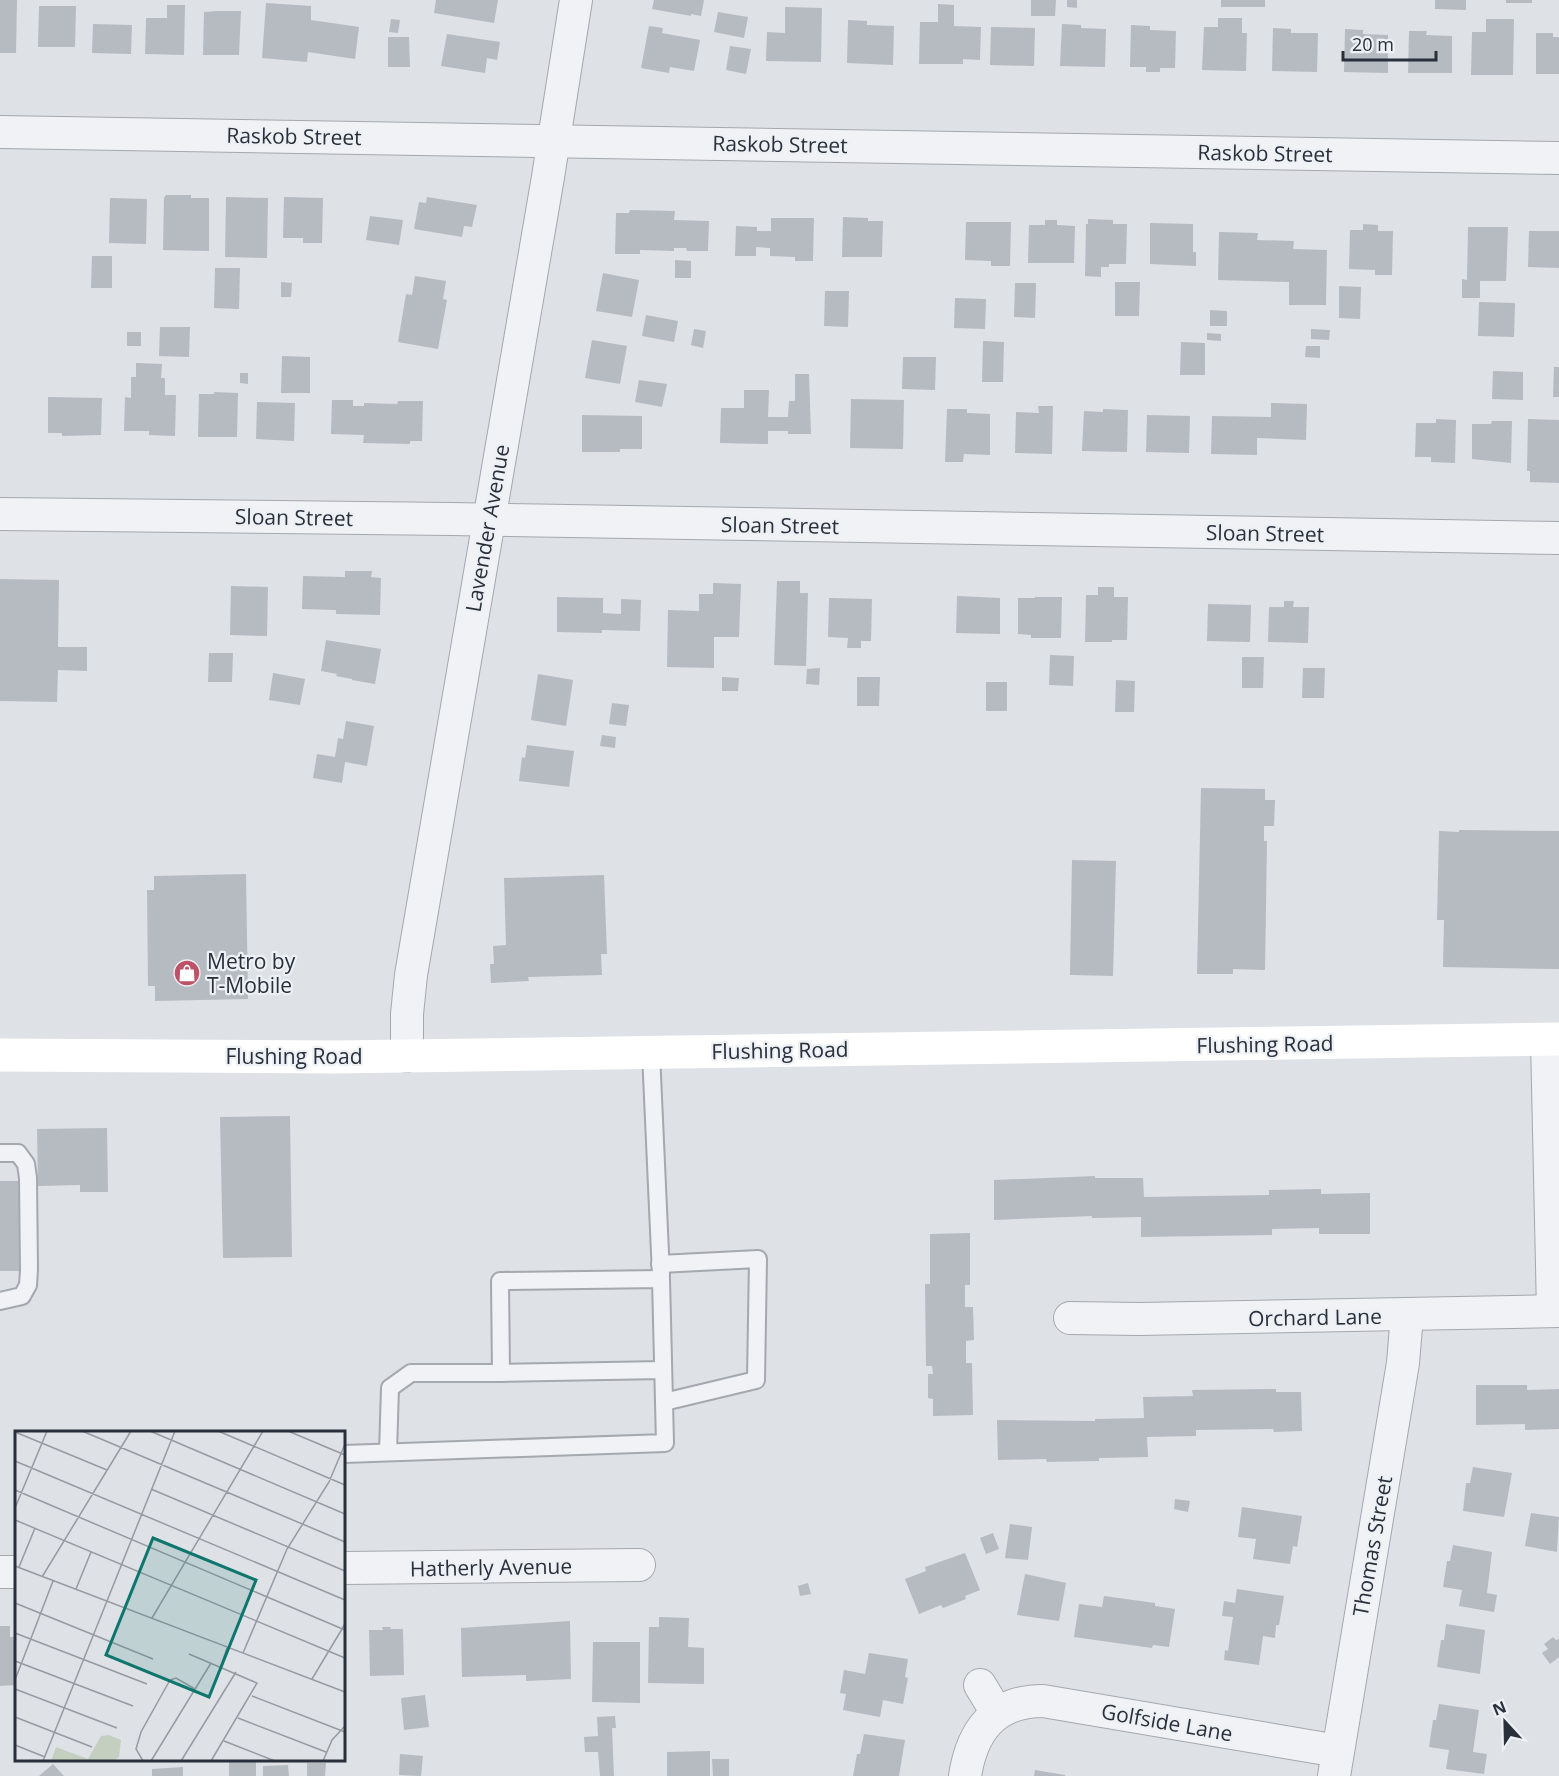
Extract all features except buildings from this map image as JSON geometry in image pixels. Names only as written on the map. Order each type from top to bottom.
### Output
[{"type":"main road","name":"Flushing Road","points":[[0,1055],[406,1056],[1553,1039]]},
{"type":"street","name":"Lavender Avenue","points":[[406,1056],[411,975],[576,0]]},
{"type":"street","name":"Raskob Street","points":[[0,132],[1559,158]]},
{"type":"street","name":"Sloan Street","points":[[0,514],[1559,538]]},
{"type":"street","points":[[1553,1039],[1556,1311]]},
{"type":"street","name":"Orchard Lane","points":[[1070,1318],[1139,1319],[1556,1311]]},
{"type":"street","name":"Thomas Street","points":[[1336,1763],[1401,1374],[1407,1315]]},
{"type":"street","name":"Hatherly Avenue","points":[[345,1568],[639,1565]]},
{"type":"street","points":[[980,1685],[998,1713]]},
{"type":"street","name":"Golfside Lane","points":[[965,1776],[970,1751],[985,1724],[998,1713],[1021,1703],[1043,1701],[1336,1763]]},
{"type":"lane","points":[[345,1454],[665,1443],[661,1271],[651,1053]]},
{"type":"lane","points":[[0,1153],[18,1153],[26,1164],[29,1270],[28,1285],[22,1296],[0,1301]]},
{"type":"lane","points":[[501,1373],[500,1281],[661,1271],[758,1259],[756,1380],[664,1402]]},
{"type":"lane","points":[[388,1452],[390,1388],[411,1372],[663,1370]]},
{"type":"place","name":"Metro by T-Mobile","points":[[187,973]]}]
